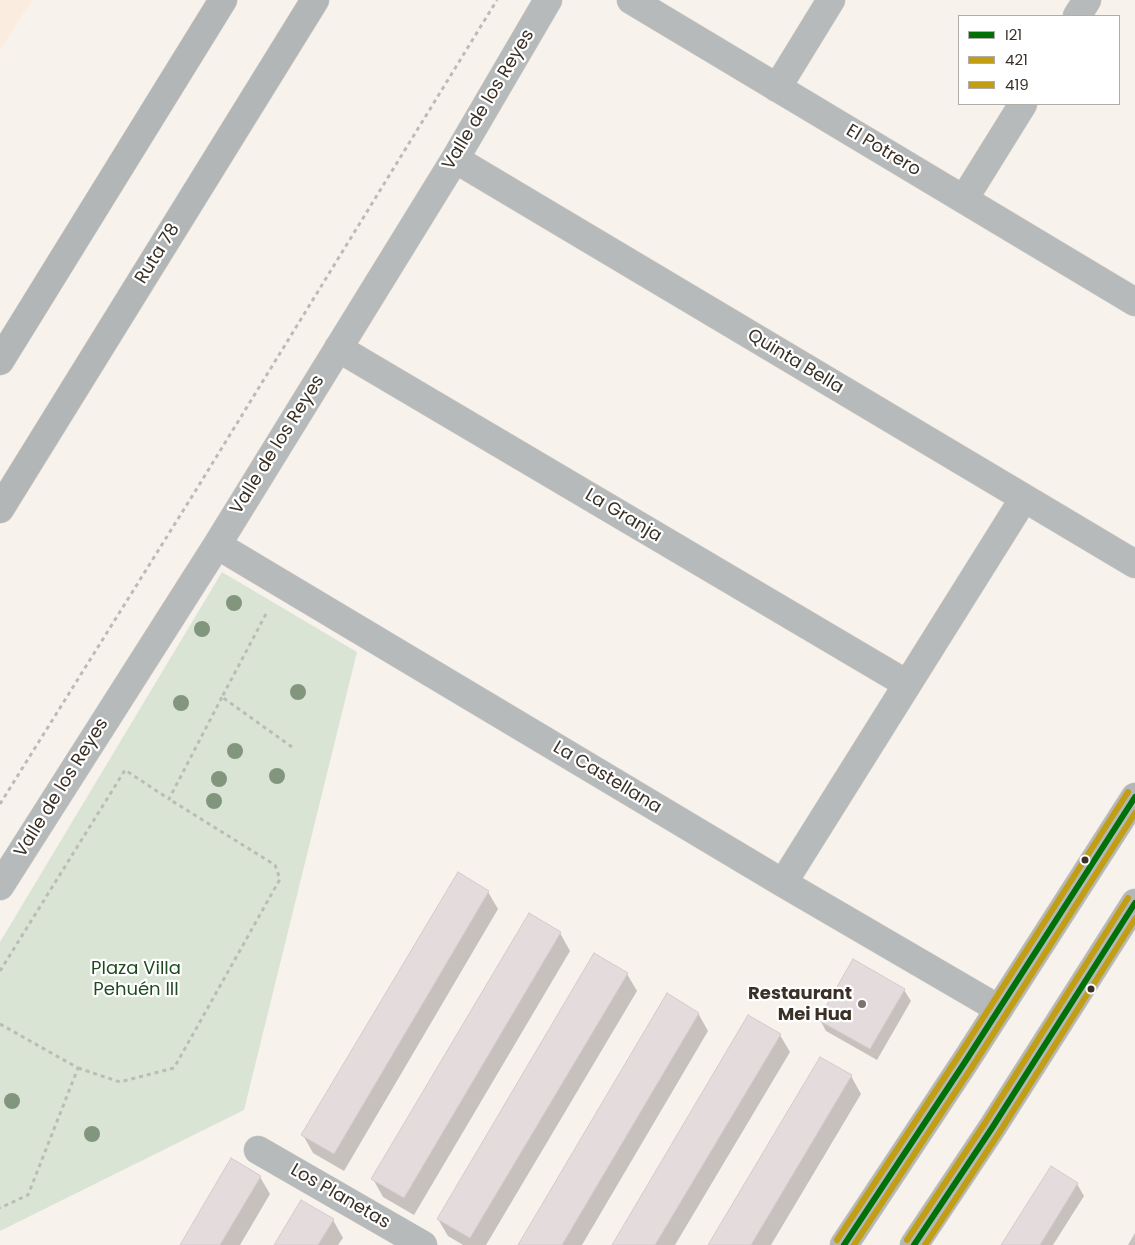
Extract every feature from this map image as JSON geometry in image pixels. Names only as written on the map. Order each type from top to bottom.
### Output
[{"type":"highway","points":[[0,361],[223,0]]},
{"type":"highway","name":"Ruta 78","points":[[0,509],[315,0]]},
{"type":"main road","points":[[844,1245],[1135,797]]},
{"type":"main road","points":[[914,1245],[992,1128],[1135,903]]},
{"type":"street","name":"Valle de los Reyes","points":[[0,886],[217,545],[455,159],[548,0]]},
{"type":"street","name":"El Potrero","points":[[631,0],[1135,302]]},
{"type":"street","points":[[777,88],[831,0]]},
{"type":"street","points":[[1078,15],[1087,0]]},
{"type":"street","points":[[964,199],[1022,105]]},
{"type":"street","name":"Quinta Bella","points":[[455,159],[1135,564]]},
{"type":"street","name":"La Granja","points":[[338,348],[907,684]]},
{"type":"street","points":[[783,883],[1024,498]]},
{"type":"street","name":"La Castellana","points":[[217,545],[783,883],[999,1009]]},
{"type":"street","name":"Los Planetas","points":[[258,1150],[423,1245]]},
{"type":"path","points":[[0,804],[196,490],[497,0]]},
{"type":"path","points":[[169,799],[281,584]]},
{"type":"path","points":[[222,698],[292,747]]},
{"type":"path","points":[[0,971],[125,770],[275,865],[280,879],[174,1068],[120,1082],[78,1068],[0,1024]]},
{"type":"path","points":[[0,1208],[28,1195],[78,1068]]},
{"type":"shaded area","points":[[0,0],[32,0],[0,50]]},
{"type":"green space","name":"Plaza Villa Pehuén III","points":[[222,572],[357,652],[244,1110],[0,1231],[0,942]]},
{"type":"building","points":[[458,872],[489,891],[334,1154],[301,1135]]},
{"type":"building","points":[[529,913],[561,932],[404,1198],[371,1179]]},
{"type":"building","points":[[594,953],[628,973],[470,1238],[437,1219]]},
{"type":"building","name":"Restaurant Mei Hua","points":[[853,959],[905,989],[870,1049],[818,1020]]},
{"type":"building","points":[[667,993],[699,1013],[562,1245],[518,1245]]},
{"type":"building","points":[[748,1015],[781,1034],[655,1245],[612,1245]]},
{"type":"building","points":[[820,1057],[852,1075],[751,1245],[708,1245]]},
{"type":"building","points":[[231,1158],[261,1176],[220,1245],[180,1245]]},
{"type":"building","points":[[1051,1166],[1078,1183],[1040,1245],[1001,1245]]},
{"type":"building","points":[[301,1200],[334,1219],[318,1245],[274,1245]]},
{"type":"transit line","name":"419","points":[[837,1240],[958,1057],[1128,792]]},
{"type":"transit line","name":"I21","points":[[844,1245],[965,1062],[1135,797]]},
{"type":"transit line","name":"421","points":[[854,1245],[972,1067],[1135,813]]},
{"type":"transit line","name":"419","points":[[907,1240],[985,1123],[1128,898]]},
{"type":"transit line","name":"I21","points":[[914,1245],[992,1128],[1135,903]]},
{"type":"transit line","name":"421","points":[[925,1245],[999,1133],[1135,919]]},
{"type":"place","name":"Restaurant Mei Hua","points":[[862,1004]]}]
